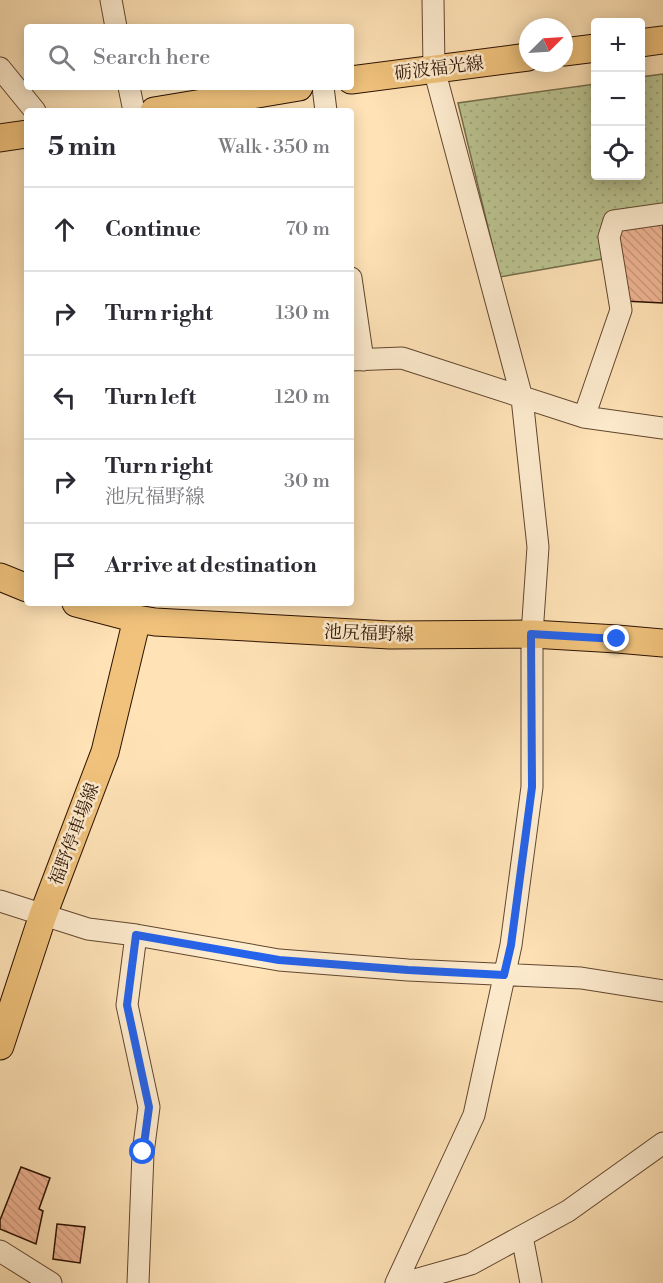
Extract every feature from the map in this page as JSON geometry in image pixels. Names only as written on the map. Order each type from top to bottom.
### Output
[{"type":"main road","points":[[645,42],[663,40]]},
{"type":"main road","points":[[573,51],[591,49]]},
{"type":"main road","name":"砺波福光線","points":[[354,80],[519,58]]},
{"type":"main road","points":[[172,108],[281,90]]},
{"type":"main road","points":[[0,138],[24,134]]},
{"type":"main road","points":[[0,577],[24,587]]},
{"type":"main road","name":"池尻福野線","points":[[99,606],[137,611],[155,622],[390,635],[531,634],[663,643]]},
{"type":"main road","name":"福野停車場線","points":[[0,1046],[43,915],[105,752],[137,611]]},
{"type":"street","points":[[111,0],[115,24]]},
{"type":"street","points":[[396,1283],[474,1115],[511,945],[532,787],[531,634],[538,547],[522,398],[434,69],[433,0]]},
{"type":"street","points":[[0,68],[33,108]]},
{"type":"street","points":[[130,90],[133,108]]},
{"type":"street","points":[[323,90],[326,108]]},
{"type":"street","points":[[584,417],[621,310],[609,237],[614,221],[663,214]]},
{"type":"street","points":[[354,319],[357,360],[402,358],[584,417],[663,428]]},
{"type":"street","points":[[0,901],[88,929],[279,960],[408,970],[581,978],[663,991]]},
{"type":"street","points":[[136,935],[127,1005],[149,1107],[143,1152],[138,1283]]},
{"type":"street","points":[[404,1283],[471,1264],[568,1211],[663,1143]]},
{"type":"street","points":[[522,1236],[531,1283]]},
{"type":"street","points":[[0,1251],[51,1283]]},
{"type":"green space","points":[[663,74],[663,206],[608,258],[500,277],[458,103],[591,85],[591,180],[645,180],[645,76]]},
{"type":"building","points":[[663,224],[663,303],[624,301],[615,242],[623,227]]},
{"type":"building","points":[[21,1167],[50,1178],[39,1209],[43,1211],[36,1244],[0,1229],[0,1220]]},
{"type":"building","points":[[57,1224],[85,1227],[80,1263],[53,1259]]},
{"type":"route","points":[[143,1152],[149,1107],[127,1005],[136,935],[279,960],[504,975],[511,945],[532,787],[531,634],[617,639]]}]
